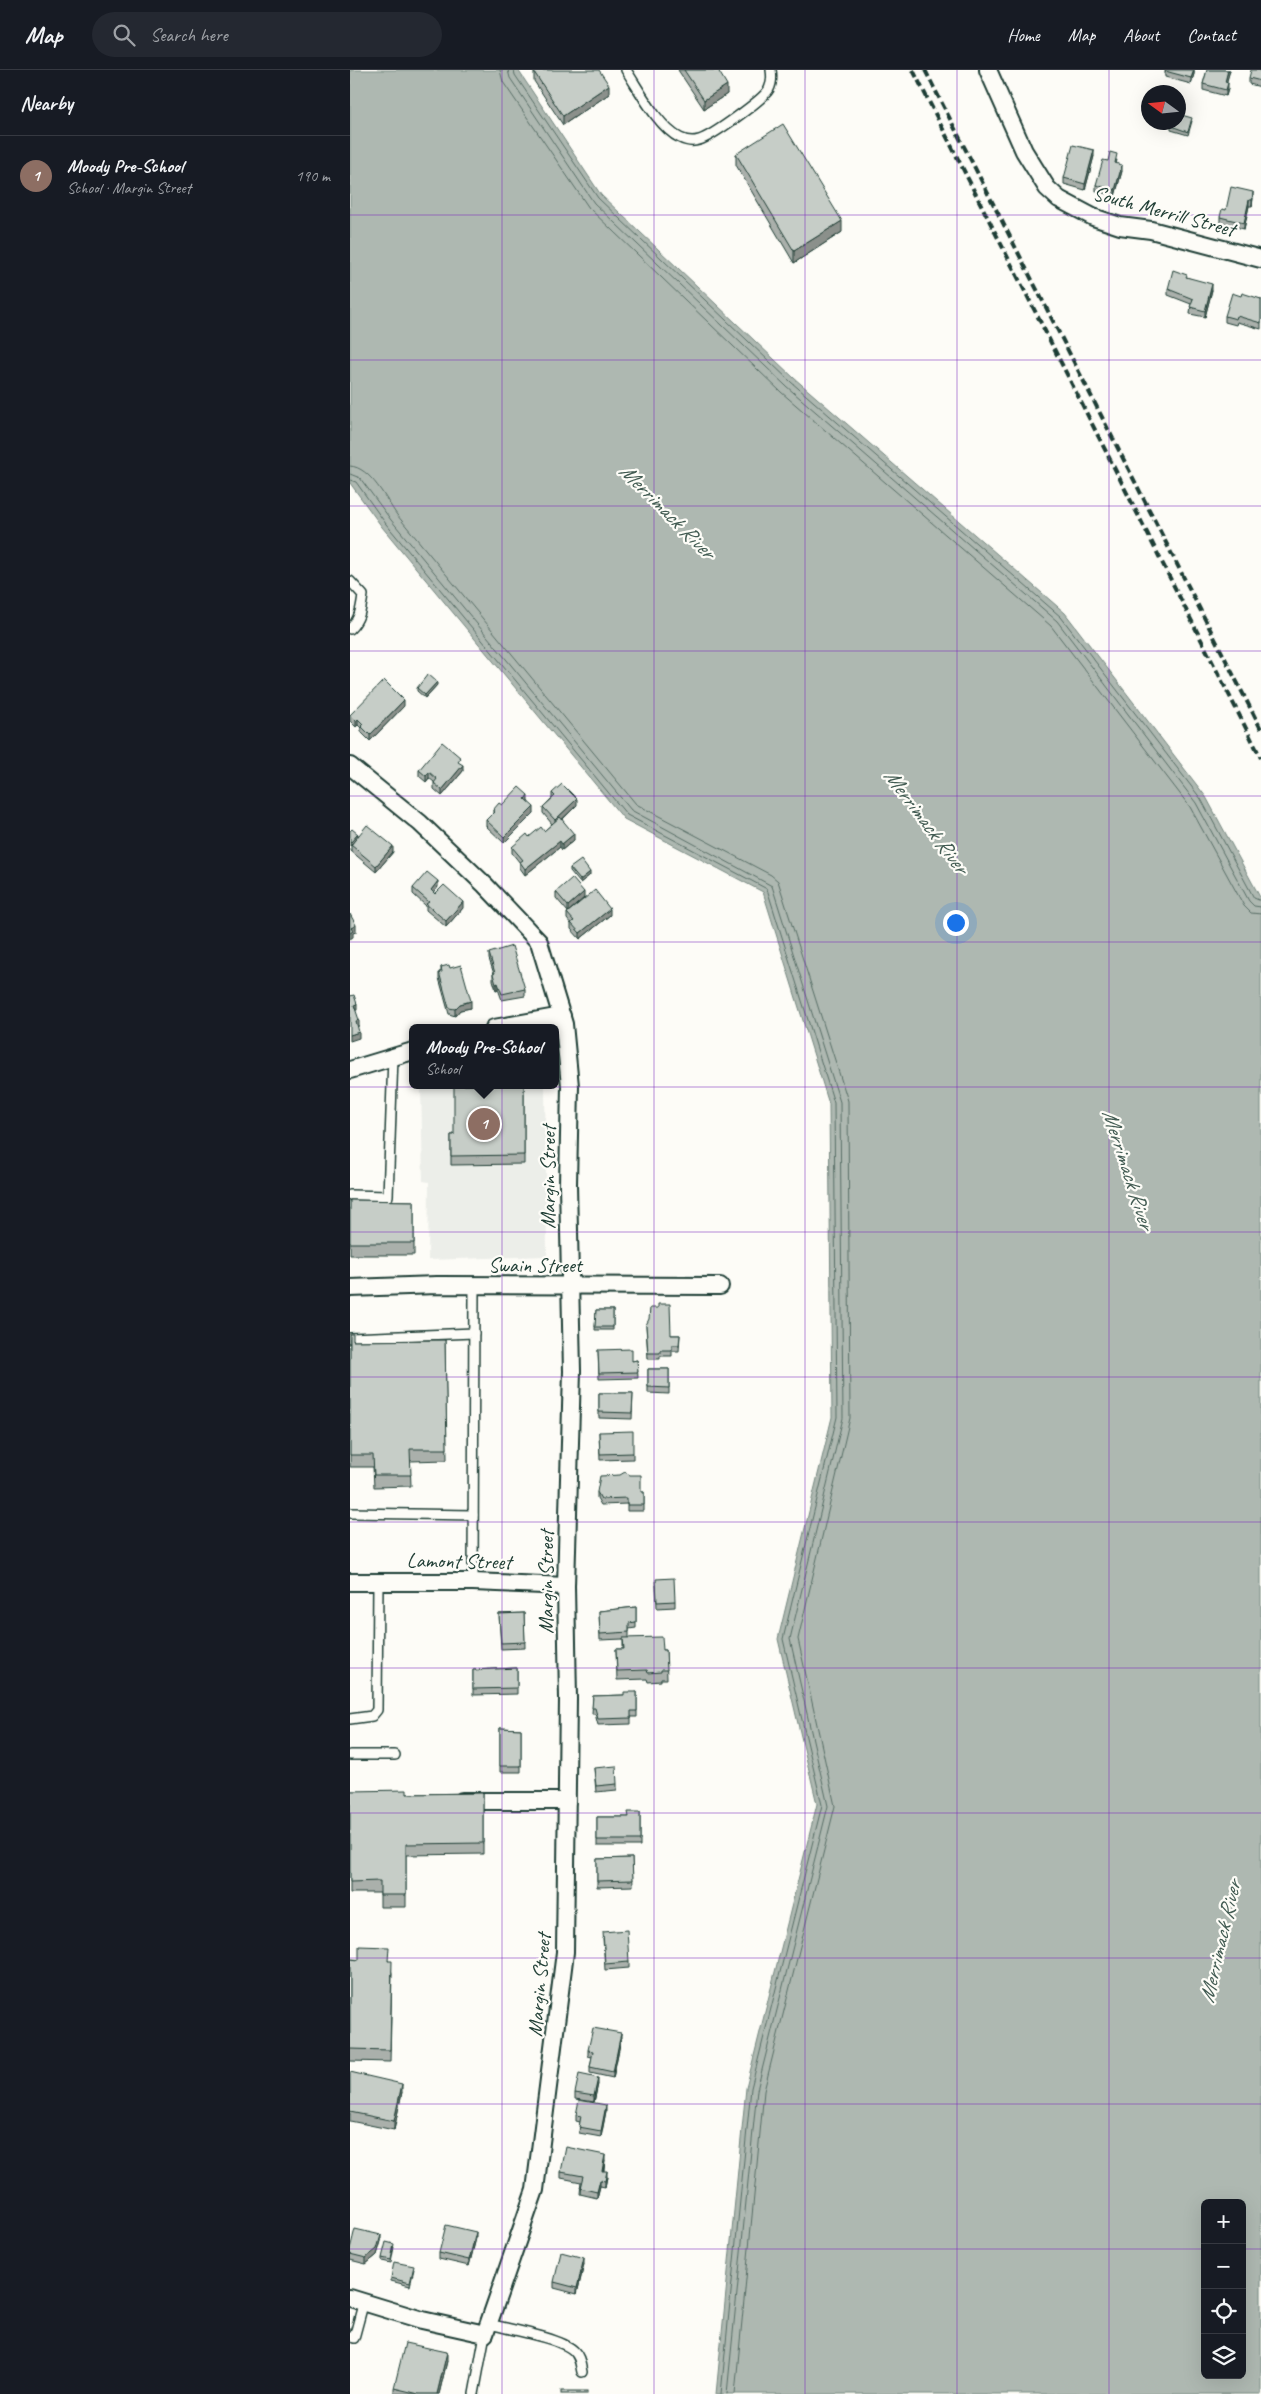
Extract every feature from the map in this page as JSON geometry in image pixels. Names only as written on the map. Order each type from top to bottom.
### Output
[{"type":"street","name":"South Merrill Street","points":[[988,70],[1024,152],[1047,188],[1058,199],[1093,217],[1120,226],[1151,230],[1261,259]]},
{"type":"street","name":"Margin Street","points":[[350,766],[420,823],[485,885],[539,942],[562,1016],[570,1086],[568,1184],[572,1371],[566,1586],[567,1801],[565,1952],[535,2190],[487,2329]]},
{"type":"street","points":[[517,1024],[562,1016]]},
{"type":"street","points":[[350,1070],[409,1053]]},
{"type":"street","name":"Swain Street","points":[[350,1288],[720,1286]]},
{"type":"street","name":"Lamont Street","points":[[350,1582],[473,1582],[566,1586]]},
{"type":"street","points":[[449,1801],[567,1801]]},
{"type":"street","points":[[357,2299],[422,2320],[487,2329]]},
{"type":"lane","points":[[626,70],[654,113],[674,134],[694,141],[710,136],[764,96],[772,81],[771,70]]},
{"type":"lane","points":[[350,581],[362,595],[361,610],[357,622],[350,629]]},
{"type":"lane","points":[[350,1195],[388,1196],[393,1057]]},
{"type":"lane","points":[[473,1582],[474,1286]]},
{"type":"lane","points":[[350,1338],[474,1332]]},
{"type":"lane","points":[[350,1514],[473,1515]]},
{"type":"lane","points":[[350,1719],[372,1716],[377,1710],[378,1582]]},
{"type":"lane","points":[[350,1755],[395,1755]]},
{"type":"lane","points":[[350,2337],[354,2338],[357,2299]]},
{"type":"lane","points":[[474,2394],[487,2329],[560,2342],[572,2349],[580,2359],[582,2372]]},
{"type":"shaded area","points":[[421,1089],[545,1089],[547,1256],[428,1260],[429,1182],[423,1181]]},
{"type":"water","name":"Merrimack River","points":[[350,70],[518,70],[601,195],[794,378],[1065,613],[1206,797],[1261,899],[1261,2394],[716,2394],[746,2088],[817,1804],[778,1639],[832,1417],[829,1104],[763,892],[624,819],[382,527],[350,483]]},
{"type":"building","points":[[537,70],[599,70],[609,85],[563,116],[534,72]]},
{"type":"building","points":[[684,70],[718,70],[727,85],[704,100]]},
{"type":"building","points":[[1166,70],[1194,70],[1191,78]]},
{"type":"building","points":[[1207,70],[1228,70],[1225,82],[1228,83],[1226,90],[1203,84]]},
{"type":"building","points":[[1251,70],[1261,70],[1261,81],[1249,78]]},
{"type":"building","points":[[1186,116],[1192,118],[1188,132],[1182,130],[1186,130]]},
{"type":"building","points":[[783,124],[842,221],[794,251],[736,154]]},
{"type":"building","points":[[1073,145],[1094,150],[1085,184],[1064,178]]},
{"type":"building","points":[[1110,152],[1117,154],[1115,163],[1122,165],[1115,190],[1096,185],[1103,160],[1108,161]]},
{"type":"building","points":[[1231,187],[1253,192],[1252,200],[1249,200],[1244,223],[1220,217],[1222,209],[1226,210]]},
{"type":"building","points":[[1173,270],[1187,275],[1186,277],[1212,284],[1205,311],[1190,307],[1193,299],[1168,289]]},
{"type":"building","points":[[1232,293],[1241,296],[1242,293],[1261,299],[1261,323],[1237,316],[1236,319],[1225,316]]},
{"type":"building","points":[[428,674],[437,682],[425,695],[417,688]]},
{"type":"building","points":[[384,680],[404,700],[370,735],[361,726],[363,724],[358,719],[356,721],[350,715]]},
{"type":"building","points":[[442,742],[461,758],[458,762],[463,765],[442,790],[434,783],[437,779],[429,772],[426,776],[419,770]]},
{"type":"building","points":[[562,784],[577,799],[555,820],[543,807],[555,796],[552,793]]},
{"type":"building","points":[[519,787],[528,795],[525,799],[534,807],[504,837],[486,820],[499,803],[502,805]]},
{"type":"building","points":[[560,817],[574,834],[562,844],[560,841],[525,869],[520,862],[523,860],[512,847],[527,834],[529,837],[541,827],[544,831]]},
{"type":"building","points":[[367,825],[393,846],[376,866],[351,845]]},
{"type":"building","points":[[352,829],[358,834],[350,843],[350,831]]},
{"type":"building","points":[[581,860],[590,872],[580,880],[570,868]]},
{"type":"building","points":[[427,872],[438,881],[431,890],[435,894],[444,885],[463,902],[446,921],[426,904],[429,902],[413,888]]},
{"type":"building","points":[[572,878],[584,892],[568,906],[556,892]]},
{"type":"building","points":[[595,890],[610,909],[580,933],[571,923],[574,921],[567,913]]},
{"type":"building","points":[[350,914],[356,925],[351,928],[353,931],[350,933]]},
{"type":"building","points":[[512,946],[525,989],[502,994],[498,983],[496,984],[489,953]]},
{"type":"building","points":[[449,965],[450,968],[461,965],[471,1001],[460,1004],[455,1009],[449,1008],[439,972],[442,972],[441,967]]},
{"type":"building","points":[[354,995],[357,1004],[354,1005],[359,1020],[356,1021],[359,1032],[350,1035],[350,996]]},
{"type":"building","points":[[454,1089],[524,1089],[524,1155],[451,1156],[451,1135],[454,1135]]},
{"type":"building","points":[[350,1200],[414,1201],[414,1243],[350,1243]]},
{"type":"building","points":[[658,1304],[670,1304],[671,1335],[680,1335],[679,1345],[672,1345],[672,1350],[648,1353],[646,1325],[649,1319],[650,1308],[658,1308]]},
{"type":"building","points":[[596,1310],[613,1310],[613,1327],[595,1327]]},
{"type":"building","points":[[350,1334],[353,1334],[353,1341],[445,1340],[447,1449],[410,1449],[411,1475],[374,1475],[373,1455],[350,1455]]},
{"type":"building","points":[[632,1349],[632,1361],[637,1360],[638,1372],[599,1373],[598,1350]]},
{"type":"building","points":[[648,1369],[669,1369],[669,1388],[648,1387]]},
{"type":"building","points":[[599,1393],[633,1393],[632,1413],[599,1412]]},
{"type":"building","points":[[633,1431],[633,1453],[600,1454],[599,1432]]},
{"type":"building","points":[[625,1472],[630,1475],[641,1475],[641,1492],[644,1492],[644,1505],[627,1505],[627,1498],[601,1499],[597,1492],[600,1476],[620,1475]]},
{"type":"building","points":[[674,1578],[675,1601],[657,1602],[656,1579]]},
{"type":"building","points":[[636,1607],[636,1622],[629,1623],[629,1632],[600,1634],[599,1611]]},
{"type":"building","points":[[524,1613],[525,1642],[501,1643],[499,1614]]},
{"type":"building","points":[[662,1637],[663,1650],[666,1650],[667,1670],[648,1673],[647,1670],[617,1671],[616,1649],[624,1649],[623,1638]]},
{"type":"building","points":[[517,1668],[517,1688],[473,1689],[473,1670]]},
{"type":"building","points":[[624,1692],[637,1692],[637,1711],[631,1711],[631,1718],[598,1719],[595,1708],[592,1708],[593,1696],[624,1695]]},
{"type":"building","points":[[500,1728],[521,1729],[521,1766],[500,1766]]},
{"type":"building","points":[[616,1766],[617,1784],[596,1786],[594,1768]]},
{"type":"building","points":[[407,1790],[407,1794],[483,1793],[483,1843],[406,1844],[406,1895],[380,1895],[380,1881],[350,1882],[350,1791]]},
{"type":"building","points":[[628,1812],[640,1812],[640,1840],[597,1840],[597,1817],[629,1817]]},
{"type":"building","points":[[632,1858],[633,1880],[597,1881],[597,1859]]},
{"type":"building","points":[[627,1930],[629,1962],[605,1964],[603,1932]]},
{"type":"building","points":[[359,1946],[389,1947],[388,1961],[392,1961],[390,2050],[350,2049],[350,1959],[359,1960]]},
{"type":"building","points":[[593,2028],[621,2033],[613,2072],[590,2067],[593,2051],[588,2050]]},
{"type":"building","points":[[350,2072],[402,2084],[394,2121],[350,2112]]},
{"type":"building","points":[[579,2074],[598,2078],[594,2096],[575,2093]]},
{"type":"building","points":[[579,2100],[606,2105],[601,2131],[579,2127],[581,2116],[576,2115]]},
{"type":"building","points":[[566,2147],[605,2155],[602,2171],[607,2171],[605,2181],[600,2180],[597,2192],[580,2188],[583,2176],[561,2172]]},
{"type":"building","points":[[446,2225],[476,2232],[469,2260],[439,2253]]},
{"type":"building","points":[[355,2229],[381,2235],[377,2249],[366,2258],[350,2254]]},
{"type":"building","points":[[386,2242],[394,2244],[391,2260],[382,2258]]},
{"type":"building","points":[[561,2252],[584,2258],[577,2288],[554,2282]]},
{"type":"building","points":[[394,2262],[414,2266],[410,2283],[391,2278]]},
{"type":"building","points":[[405,2343],[447,2352],[437,2394],[419,2394],[394,2388]]},
{"type":"building","points":[[561,2391],[587,2391],[587,2394],[561,2394]]},
{"type":"railway","points":[[913,70],[1261,758]]},
{"type":"railway","points":[[925,70],[1261,729]]},
{"type":"place","name":"Moody Pre-School","points":[[484,1124]]}]
